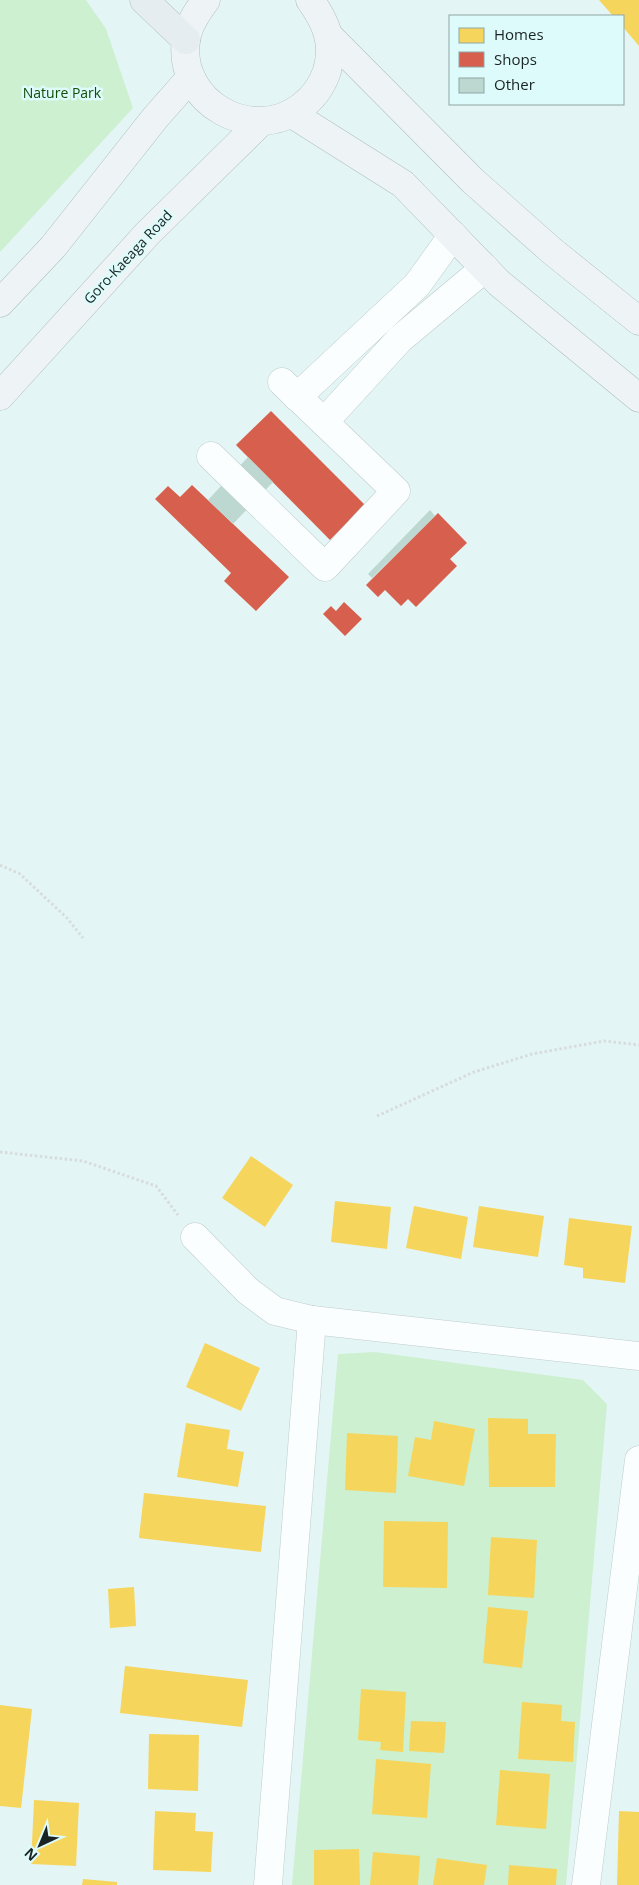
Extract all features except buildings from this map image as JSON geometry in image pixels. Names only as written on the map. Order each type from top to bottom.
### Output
[{"type":"highway","points":[[144,0],[186,40]]},
{"type":"main road","points":[[206,0],[193,17],[186,40],[186,59],[191,77],[203,96],[219,110],[239,119],[261,122],[277,120],[292,114],[310,100],[324,81],[330,59],[329,36],[322,16],[310,0]]},
{"type":"main road","points":[[329,36],[473,181],[552,251],[639,321]]},
{"type":"main road","points":[[0,303],[53,247],[154,118],[191,77]]},
{"type":"main road","points":[[292,114],[403,184],[499,283],[639,398]]},
{"type":"main road","name":"Goro-Kaeaga Road","points":[[0,396],[148,233],[261,122]]},
{"type":"street","points":[[211,456],[325,567],[396,491],[289,390],[417,285],[453,235]]},
{"type":"street","points":[[324,422],[400,339],[485,268]]},
{"type":"street","points":[[195,1237],[248,1290],[275,1311],[312,1320],[639,1356]]},
{"type":"street","points":[[268,1885],[312,1320]]},
{"type":"street","points":[[586,1885],[639,1460]]},
{"type":"path","points":[[0,864],[20,874],[66,918],[83,938]]},
{"type":"path","points":[[377,1116],[474,1072],[532,1054],[604,1041],[639,1046]]},
{"type":"path","points":[[0,1152],[82,1161],[156,1186],[195,1237]]},
{"type":"green space","name":"Nature Park","points":[[0,0],[86,0],[106,29],[133,108],[0,252]]},
{"type":"green space","points":[[375,1352],[583,1380],[607,1404],[566,1885],[292,1885],[338,1354]]}]
